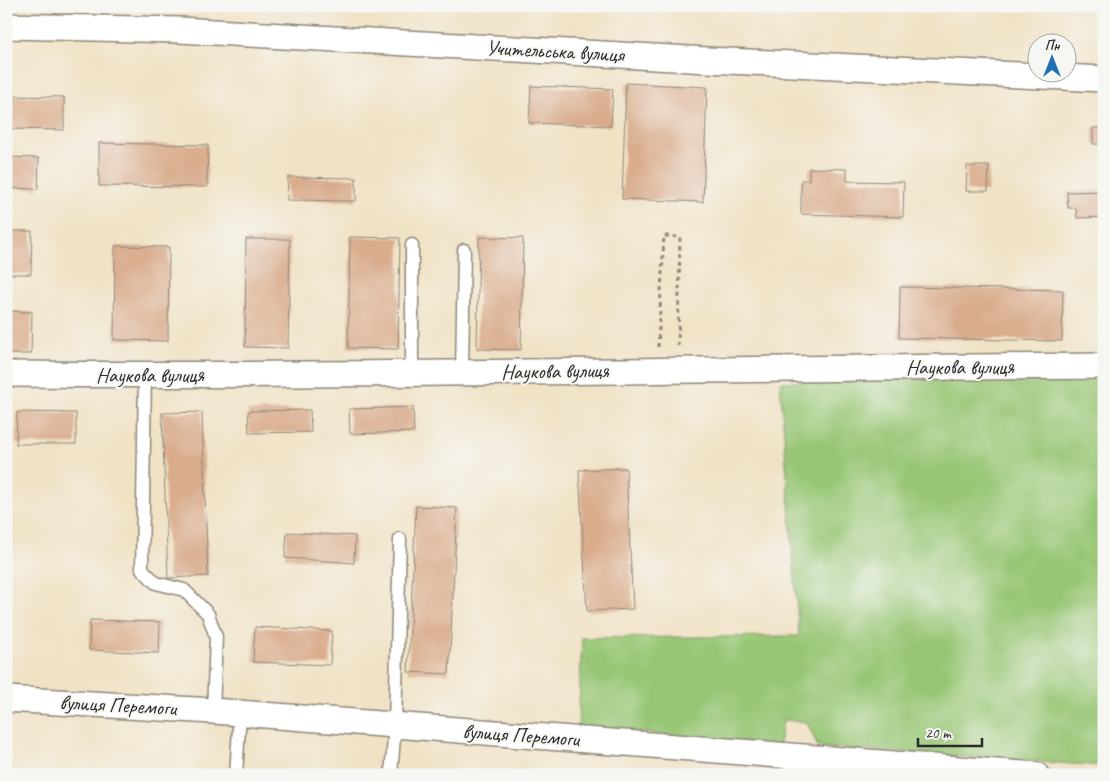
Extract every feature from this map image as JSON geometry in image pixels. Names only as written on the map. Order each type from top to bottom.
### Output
[{"type":"street","name":"Учительська вулиця","points":[[6,26],[179,30],[707,60],[1104,79]]},
{"type":"street","name":"Наукова вулиця","points":[[6,374],[462,373],[667,369],[1104,366]]},
{"type":"street","name":"вулиця Перемоги","points":[[6,699],[213,711],[1036,775]]},
{"type":"lane","points":[[412,245],[412,372]]},
{"type":"lane","points":[[462,373],[464,250]]},
{"type":"lane","points":[[145,375],[142,569],[156,584],[184,590],[208,614],[216,637],[213,711]]},
{"type":"lane","points":[[390,775],[396,725],[400,539]]},
{"type":"lane","points":[[236,775],[240,713]]},
{"type":"path","points":[[664,236],[680,237],[667,369],[664,236]]},
{"type":"green space","points":[[1104,376],[1104,766],[818,747],[807,722],[783,720],[779,745],[578,727],[582,638],[799,636],[780,382]]},
{"type":"building","points":[[626,83],[707,87],[703,202],[622,199]]},
{"type":"building","points":[[531,86],[613,89],[611,126],[529,123]]},
{"type":"building","points":[[10,96],[64,97],[64,130],[10,129]]},
{"type":"building","points":[[1104,127],[1104,144],[1093,144],[1093,128]]},
{"type":"building","points":[[99,143],[208,145],[207,187],[99,186]]},
{"type":"building","points":[[6,157],[39,158],[38,189],[6,188]]},
{"type":"building","points":[[967,166],[989,166],[988,191],[966,191]]},
{"type":"building","points":[[809,168],[847,169],[847,181],[904,182],[903,217],[801,214],[801,180],[809,180]]},
{"type":"building","points":[[288,177],[356,178],[356,201],[287,200]]},
{"type":"building","points":[[1104,191],[1104,217],[1077,218],[1076,208],[1068,208],[1067,192]]},
{"type":"building","points":[[6,231],[32,231],[31,274],[6,274]]},
{"type":"building","points":[[350,237],[400,238],[398,349],[348,348]]},
{"type":"building","points":[[479,237],[523,238],[521,350],[477,349]]},
{"type":"building","points":[[246,239],[290,239],[288,348],[245,347]]},
{"type":"building","points":[[115,246],[169,247],[168,341],[114,340]]},
{"type":"building","points":[[900,287],[1063,290],[1062,341],[899,338]]},
{"type":"building","points":[[6,311],[32,312],[31,354],[6,354]]},
{"type":"building","points":[[413,407],[414,432],[350,434],[349,409]]},
{"type":"building","points":[[310,410],[311,432],[249,433],[248,411]]},
{"type":"building","points":[[17,412],[76,413],[76,444],[16,444]]},
{"type":"building","points":[[202,412],[208,576],[168,578],[162,413]]},
{"type":"building","points":[[626,468],[633,609],[587,611],[579,470]]},
{"type":"building","points":[[416,506],[457,508],[449,674],[408,672]]},
{"type":"building","points":[[287,532],[355,536],[354,563],[285,558]]},
{"type":"building","points":[[90,620],[160,622],[159,653],[89,650]]},
{"type":"building","points":[[255,627],[332,631],[330,665],[253,662]]}]
